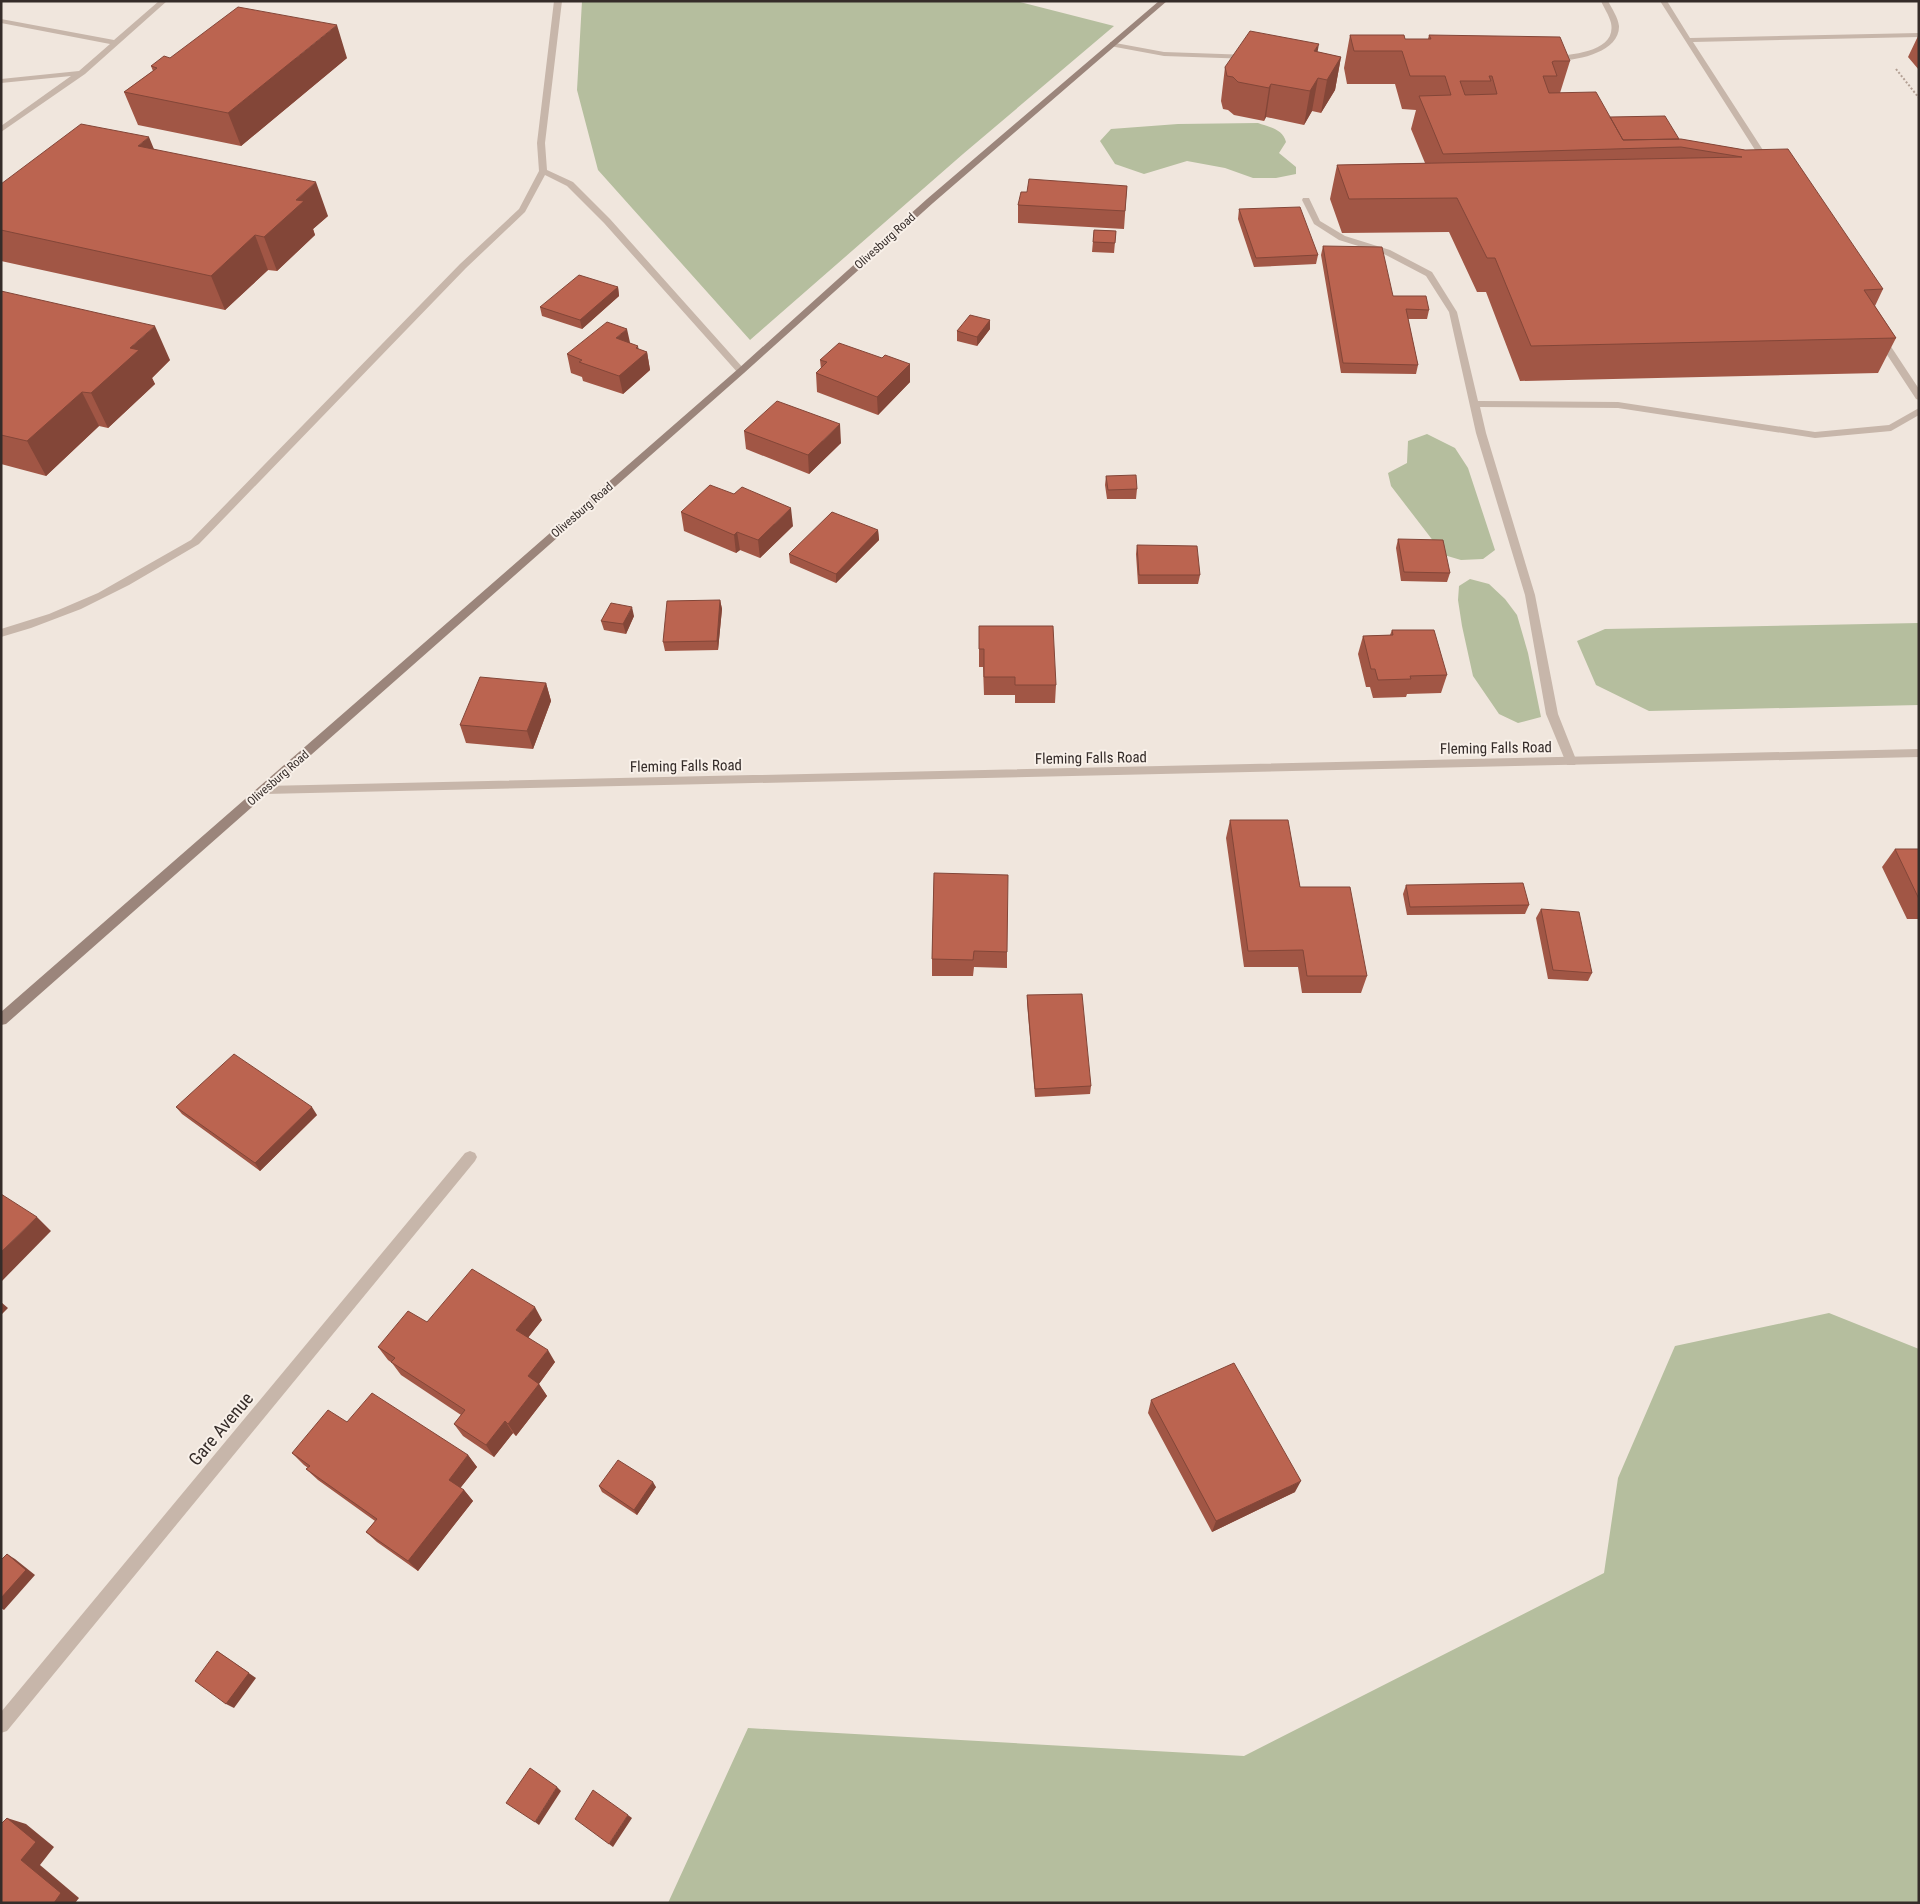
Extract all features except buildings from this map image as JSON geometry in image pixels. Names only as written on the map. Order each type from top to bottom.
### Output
[{"type":"main road","name":"Olivesburg Road","points":[[1,1020],[741,371],[937,195],[1164,1]]},
{"type":"street","points":[[1,130],[82,72],[164,1]]},
{"type":"street","points":[[1,633],[87,603],[163,562],[195,542],[463,266],[522,210],[543,171],[541,143],[558,1]]},
{"type":"street","points":[[1548,58],[1572,57],[1589,53],[1608,43],[1614,36],[1615,26],[1604,1]]},
{"type":"street","points":[[1663,1],[1771,169]]},
{"type":"street","points":[[1,21],[116,43]]},
{"type":"street","points":[[1688,40],[1919,35]]},
{"type":"street","points":[[1114,44],[1164,54],[1262,58]]},
{"type":"street","points":[[1,81],[82,72]]},
{"type":"street","points":[[543,171],[570,184],[607,221],[741,371]]},
{"type":"street","points":[[1306,200],[1317,222],[1342,238],[1387,252],[1429,274],[1453,312],[1481,433],[1530,595],[1552,714],[1571,762]]},
{"type":"street","points":[[1876,330],[1919,397]]},
{"type":"street","points":[[1474,404],[1618,405],[1816,435],[1891,428],[1919,411]]},
{"type":"street","name":"Fleming Falls Road","points":[[265,790],[1919,753]]},
{"type":"street","name":"Gare Avenue","points":[[1,1725],[470,1157]]},
{"type":"green space","points":[[582,1],[1016,1],[1114,26],[963,154],[750,340],[598,170],[577,90]]},
{"type":"green space","points":[[1258,123],[1275,129],[1282,134],[1286,142],[1279,153],[1296,167],[1296,174],[1276,178],[1253,178],[1225,168],[1187,161],[1144,174],[1115,164],[1100,141],[1111,129],[1178,124]]},
{"type":"green space","points":[[1427,434],[1455,448],[1468,468],[1495,550],[1483,559],[1461,560],[1444,555],[1391,486],[1388,473],[1407,463],[1408,441]]},
{"type":"green space","points":[[1470,579],[1489,584],[1505,599],[1517,615],[1528,653],[1541,717],[1518,723],[1499,714],[1473,676],[1458,600],[1459,586]]},
{"type":"green space","points":[[1919,623],[1919,705],[1649,711],[1596,685],[1577,641],[1605,629]]},
{"type":"green space","points":[[1829,1313],[1919,1349],[1919,1903],[668,1903],[748,1728],[1244,1756],[1604,1573],[1618,1478],[1675,1346]]}]
